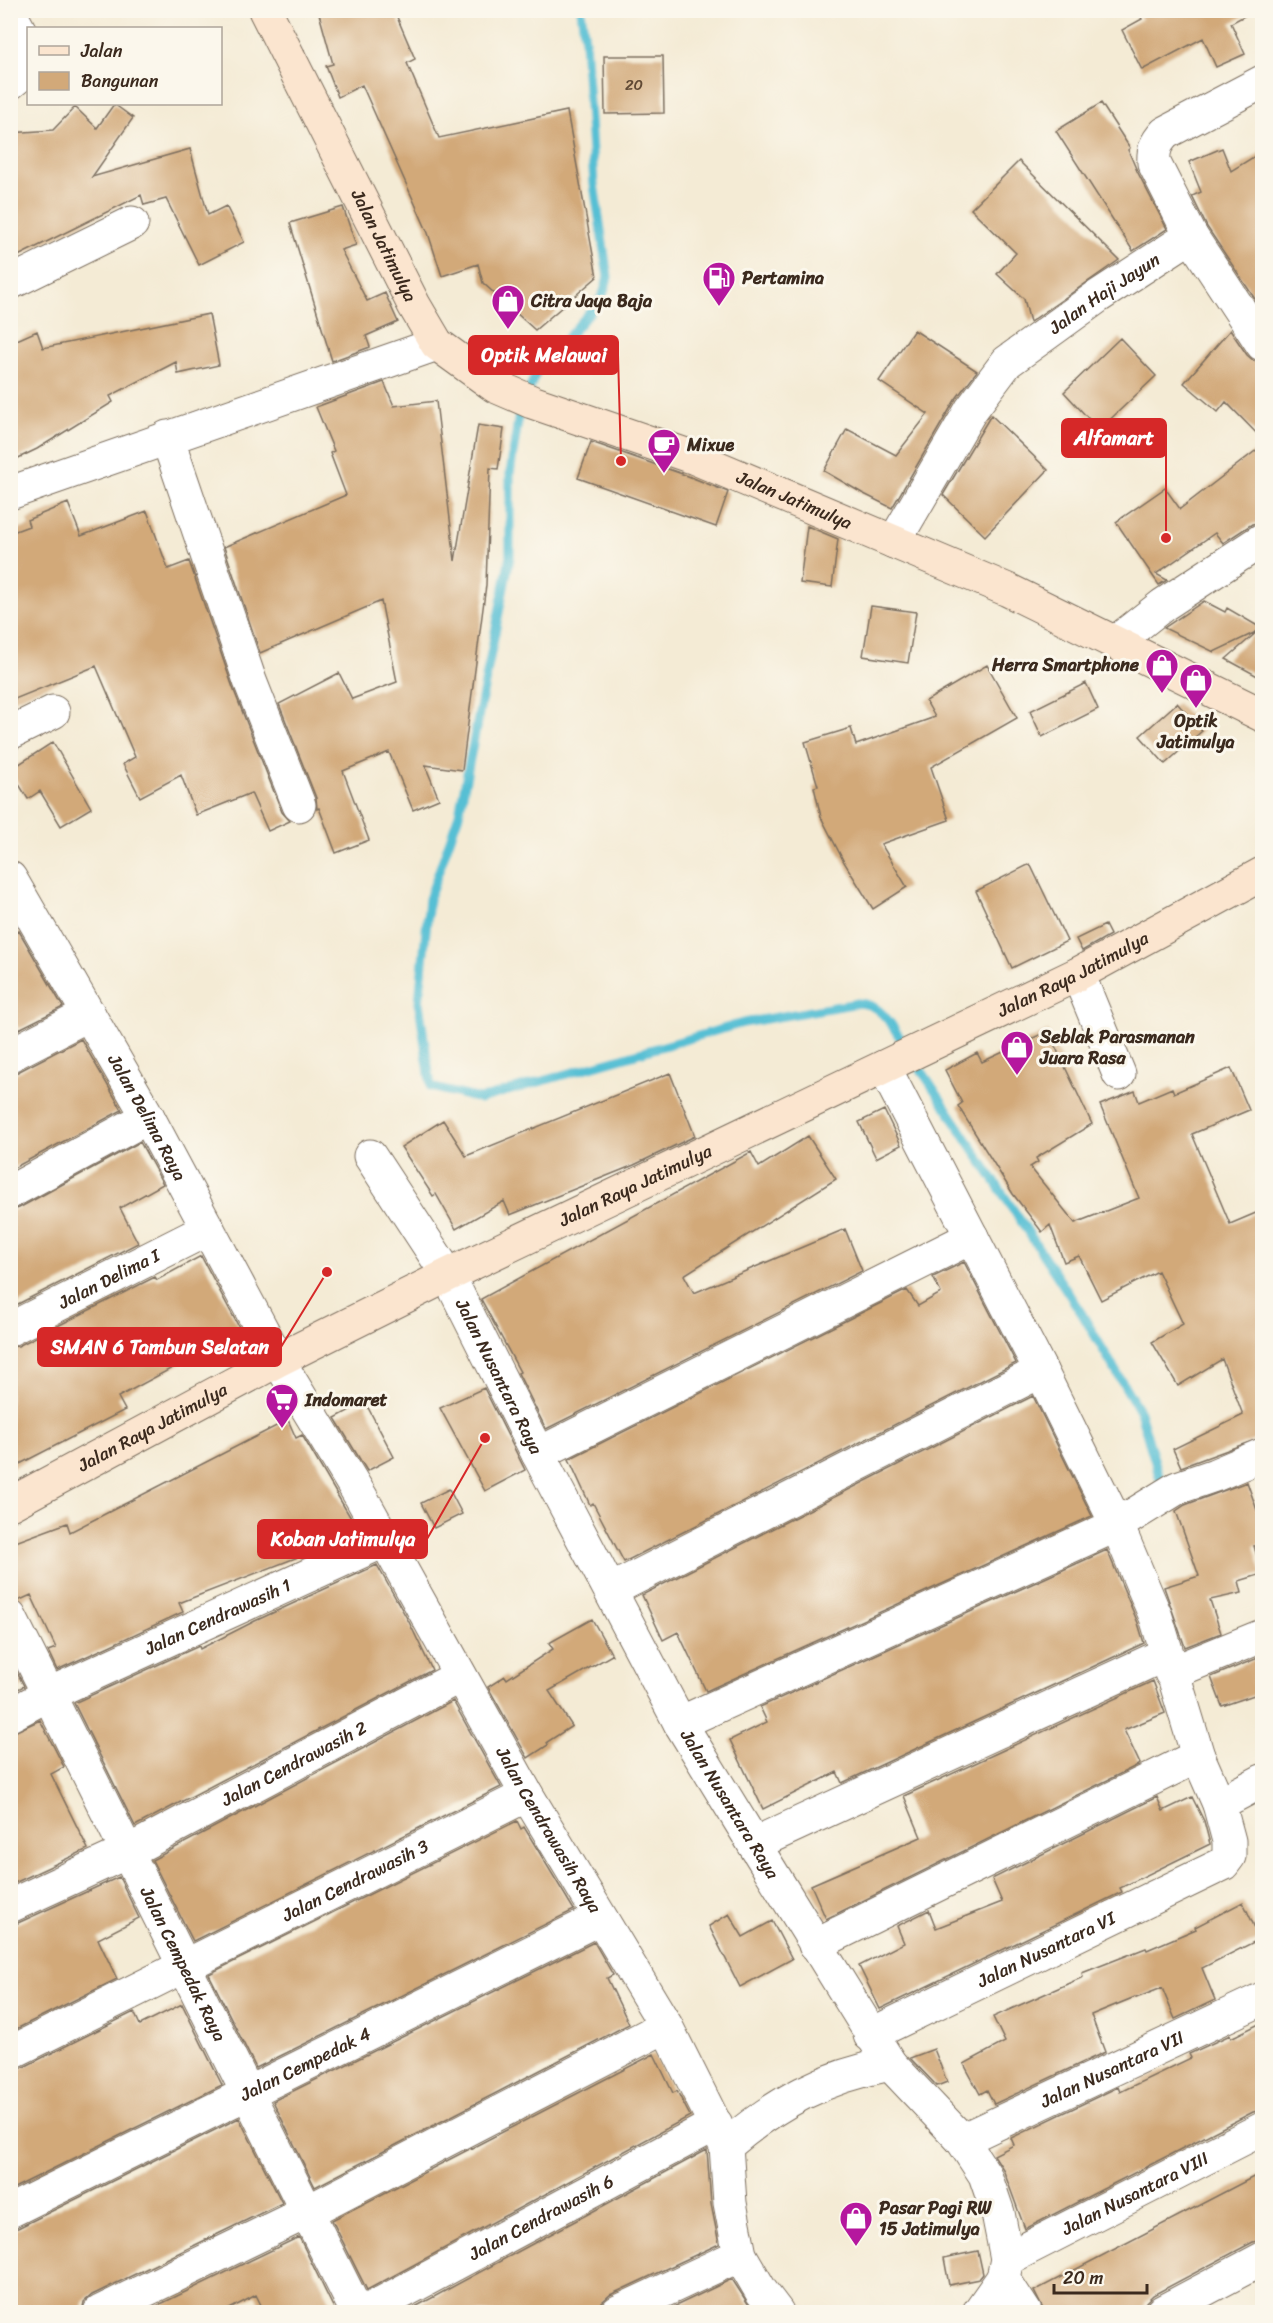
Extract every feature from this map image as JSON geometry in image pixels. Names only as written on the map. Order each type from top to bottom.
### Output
[{"type":"main road","name":"Jalan Jatimulya","points":[[265,10],[414,305],[437,344],[495,386],[532,402],[695,458],[1008,590],[1263,715]]},
{"type":"main road","name":"Jalan Raya Jatimulya","points":[[10,1504],[278,1360],[448,1275],[1078,974],[1263,874]]},
{"type":"street","points":[[10,13],[27,48]]},
{"type":"street","points":[[10,83],[26,71],[27,66]]},
{"type":"street","points":[[1263,82],[1165,133],[1153,151],[1154,163],[1191,236],[1263,344]]},
{"type":"street","points":[[10,283],[132,223]]},
{"type":"street","name":"Jalan Haji Jayun","points":[[894,542],[971,410],[1007,362],[1097,297],[1191,236]]},
{"type":"street","points":[[10,493],[437,344]]},
{"type":"street","points":[[167,437],[250,681],[299,805]]},
{"type":"street","points":[[1116,642],[1163,605],[1263,540]]},
{"type":"street","points":[[10,733],[52,711]]},
{"type":"street","name":"Jalan Delima Raya","points":[[10,878],[18,911],[89,1014],[148,1117],[278,1360]]},
{"type":"street","points":[[1078,974],[1119,1074]]},
{"type":"street","points":[[10,1055],[89,1014]]},
{"type":"street","points":[[890,1064],[972,1237],[1117,1525],[1156,1617],[1198,1756],[1219,1804],[1263,1780]]},
{"type":"street","points":[[10,1192],[148,1117]]},
{"type":"street","name":"Jalan Nusantara Raya","points":[[370,1156],[448,1275],[538,1454],[680,1723],[870,2035],[890,2064],[962,2140],[985,2175],[998,2213],[1005,2268],[1025,2313]]},
{"type":"street","name":"Jalan Delima I","points":[[10,1329],[208,1229]]},
{"type":"street","points":[[538,1454],[972,1237]]},
{"type":"street","name":"Jalan Cendrawasih Raya","points":[[278,1360],[362,1497],[527,1796],[666,2026],[721,2135],[740,2255],[777,2313]]},
{"type":"street","points":[[611,1590],[1041,1371]]},
{"type":"street","points":[[680,1723],[1117,1525],[1178,1488],[1263,1455]]},
{"type":"street","name":"Jalan Cendrawasih 1","points":[[10,1715],[49,1694],[386,1540]]},
{"type":"street","name":"Jalan Cempedak Raya","points":[[10,1617],[357,2313]]},
{"type":"street","points":[[754,1844],[1169,1663],[1263,1636]]},
{"type":"street","name":"Jalan Cendrawasih 2","points":[[10,1906],[127,1852],[460,1676]]},
{"type":"street","points":[[815,1945],[1198,1756]]},
{"type":"street","name":"Jalan Cendrawasih 3","points":[[10,2053],[527,1796]]},
{"type":"street","name":"Jalan Nusantara VI","points":[[870,2035],[1223,1864],[1229,1856],[1229,1841],[1219,1804]]},
{"type":"street","name":"Jalan Cempedak 4","points":[[10,2211],[600,1918]]},
{"type":"street","name":"Jalan Nusantara VII","points":[[962,2140],[1263,1999]]},
{"type":"street","points":[[100,2313],[307,2212],[666,2026]]},
{"type":"street","name":"Jalan Cendrawasih 6","points":[[365,2313],[721,2135],[758,2119],[802,2092],[849,2073],[890,2064]]},
{"type":"street","name":"Jalan Nusantara VIII","points":[[1005,2268],[1263,2129]]},
{"type":"street","points":[[618,2313],[740,2255]]},
{"type":"street","points":[[1162,2313],[1263,2259]]},
{"type":"street","points":[[979,2313],[1005,2268]]},
{"type":"building","points":[[318,10],[394,10],[415,59],[407,63],[439,138],[567,111],[597,277],[535,330],[483,283],[478,264],[442,276],[428,233],[362,85],[338,97],[326,66],[333,64]]},
{"type":"building","points":[[1136,10],[1255,10],[1231,23],[1245,54],[1216,67],[1203,38],[1142,70],[1122,30],[1142,19]]},
{"type":"building","points":[[604,56],[663,56],[664,113],[605,114]]},
{"type":"building","points":[[1101,103],[1130,148],[1128,150],[1137,171],[1167,229],[1133,251],[1056,131]]},
{"type":"building","points":[[113,105],[133,118],[92,177],[190,149],[208,215],[226,206],[244,242],[199,265],[166,199],[144,205],[141,195],[10,260],[10,133],[53,130],[75,107],[97,128]]},
{"type":"building","points":[[1222,148],[1231,171],[1263,151],[1263,311],[1207,227],[1192,196],[1201,192],[1189,162]]},
{"type":"building","points":[[1019,161],[1119,260],[1030,322],[1024,299],[997,274],[1016,253],[971,209]]},
{"type":"building","points":[[343,207],[356,245],[341,250],[367,301],[385,293],[398,322],[366,336],[370,347],[332,361],[290,223]]},
{"type":"building","points":[[209,314],[219,365],[178,374],[176,362],[110,396],[113,402],[37,449],[10,462],[10,343],[37,331],[43,348]]},
{"type":"building","points":[[914,330],[977,371],[955,400],[892,508],[824,471],[847,429],[896,455],[928,414],[879,381]]},
{"type":"building","points":[[1230,330],[1247,355],[1254,361],[1263,363],[1263,440],[1226,402],[1218,412],[1184,383]]},
{"type":"building","points":[[1120,338],[1156,376],[1099,430],[1064,392]]},
{"type":"building","points":[[384,382],[394,406],[436,401],[455,561],[478,425],[504,429],[498,469],[490,468],[486,585],[462,770],[425,765],[439,799],[413,810],[389,752],[343,771],[369,840],[336,853],[319,808],[317,809],[316,798],[279,704],[339,673],[352,699],[397,682],[381,601],[260,653],[224,547],[346,495],[330,453],[334,451],[316,407]]},
{"type":"building","points":[[991,415],[1048,470],[985,536],[943,495]]},
{"type":"building","points":[[591,442],[728,492],[716,527],[578,478]]},
{"type":"building","points":[[1263,445],[1263,522],[1252,524],[1223,543],[1215,533],[1156,574],[1167,580],[1159,585],[1116,522],[1165,488],[1180,509]]},
{"type":"building","points":[[68,503],[81,536],[147,511],[168,569],[189,561],[233,688],[282,812],[290,821],[268,831],[251,793],[196,815],[181,775],[140,797],[123,764],[135,757],[96,666],[10,701],[10,533],[29,526],[27,520]]},
{"type":"building","points":[[807,526],[838,539],[832,587],[800,583]]},
{"type":"building","points":[[1204,601],[1225,612],[1227,608],[1261,628],[1263,626],[1263,679],[1226,659],[1258,631],[1214,652],[1164,628]]},
{"type":"building","points":[[871,606],[916,612],[908,663],[863,656]]},
{"type":"building","points":[[987,665],[1017,718],[931,767],[949,820],[881,844],[907,887],[873,909],[844,862],[821,817],[814,787],[818,786],[805,742],[851,728],[856,745],[935,717],[926,701]]},
{"type":"building","points":[[1086,683],[1098,709],[1042,737],[1030,711]]},
{"type":"building","points":[[1177,703],[1202,731],[1165,764],[1140,736]]},
{"type":"building","points":[[53,742],[91,808],[61,826],[40,791],[28,799],[10,770]]},
{"type":"building","points":[[1030,864],[1067,941],[1012,968],[976,891]]},
{"type":"building","points":[[1105,925],[1110,935],[1082,951],[1076,939]]},
{"type":"building","points":[[19,931],[63,1007],[19,1029],[10,1016],[10,935]]},
{"type":"building","points":[[1048,1031],[1092,1124],[1036,1158],[1038,1162],[1030,1167],[1075,1223],[1139,1198],[1100,1105],[1135,1091],[1139,1102],[1172,1088],[1174,1093],[1231,1068],[1249,1110],[1192,1134],[1230,1224],[1263,1210],[1263,1437],[1181,1467],[1173,1449],[1243,1415],[1222,1359],[1178,1386],[1152,1342],[1183,1324],[1158,1271],[1101,1300],[1079,1256],[1064,1262],[1050,1225],[1042,1232],[1013,1194],[958,1106],[962,1103],[945,1070],[977,1053],[982,1062]]},
{"type":"building","points":[[81,1039],[122,1110],[10,1170],[10,1076]]},
{"type":"building","points":[[670,1073],[695,1136],[634,1165],[510,1215],[504,1201],[456,1229],[436,1194],[433,1196],[401,1147],[443,1120],[466,1156]]},
{"type":"building","points":[[884,1110],[901,1145],[876,1158],[859,1122]]},
{"type":"building","points":[[808,1136],[836,1179],[684,1275],[694,1293],[845,1229],[862,1271],[546,1429],[518,1373],[520,1372],[481,1299],[751,1152],[759,1167]]},
{"type":"building","points":[[140,1142],[163,1184],[120,1208],[138,1243],[10,1308],[10,1211]]},
{"type":"building","points":[[201,1256],[241,1331],[118,1397],[125,1410],[10,1469],[10,1347],[18,1346],[155,1277],[157,1280]]},
{"type":"building","points":[[964,1262],[1016,1363],[624,1562],[593,1503],[590,1505],[569,1459],[907,1290],[918,1306],[941,1293],[933,1277]]},
{"type":"building","points":[[484,1388],[525,1470],[485,1491],[440,1408]]},
{"type":"building","points":[[1033,1396],[1092,1516],[706,1691],[678,1632],[663,1640],[642,1595]]},
{"type":"building","points":[[365,1402],[394,1457],[367,1471],[335,1418]]},
{"type":"building","points":[[288,1420],[296,1438],[302,1435],[359,1532],[179,1603],[183,1612],[57,1670],[48,1651],[56,1648],[31,1595],[18,1601],[10,1598],[10,1544],[67,1523],[70,1532]]},
{"type":"building","points":[[1247,1482],[1258,1513],[1263,1513],[1263,1545],[1254,1546],[1262,1574],[1239,1581],[1242,1593],[1210,1600],[1221,1633],[1185,1647],[1164,1587],[1199,1576],[1176,1511],[1185,1505]]},
{"type":"building","points":[[449,1489],[462,1514],[434,1528],[421,1503]]},
{"type":"building","points":[[1107,1550],[1138,1623],[1144,1643],[842,1783],[837,1772],[763,1809],[730,1740],[767,1722],[760,1707]]},
{"type":"building","points":[[377,1565],[409,1622],[432,1670],[135,1826],[74,1703],[199,1646],[200,1649]]},
{"type":"building","points":[[592,1619],[612,1655],[549,1691],[572,1726],[528,1758],[488,1687],[505,1676],[507,1679],[553,1649],[549,1643]]},
{"type":"building","points":[[1263,1656],[1263,1692],[1222,1706],[1211,1677]]},
{"type":"building","points":[[13,1665],[24,1686],[10,1693],[10,1666]]},
{"type":"building","points":[[1153,1681],[1165,1713],[1124,1730],[1140,1764],[826,1919],[811,1885],[921,1837],[904,1796]]},
{"type":"building","points":[[453,1701],[501,1787],[193,1941],[152,1860]]},
{"type":"building","points":[[40,1720],[64,1767],[51,1774],[88,1849],[10,1885],[10,1734]]},
{"type":"building","points":[[1157,1797],[1163,1811],[1192,1797],[1204,1821],[1210,1844],[1120,1888],[1122,1892],[880,2009],[859,1966],[904,1943],[897,1926],[929,1910],[936,1928],[1002,1902],[992,1879]]},
{"type":"building","points":[[517,1821],[521,1829],[524,1827],[574,1910],[256,2068],[209,1974]]},
{"type":"building","points":[[119,1877],[139,1918],[98,1939],[117,1979],[10,2032],[10,1924],[18,1923]]},
{"type":"building","points":[[1243,1902],[1260,1939],[1202,1968],[1215,2000],[1175,2019],[1162,1988],[1135,1997],[1091,2015],[1105,2052],[994,2104],[987,2090],[980,2094],[964,2064],[1005,2042],[993,2017],[1083,1977],[1082,1973],[1146,1948],[1147,1950],[1196,1929],[1195,1927]]},
{"type":"building","points":[[729,1914],[743,1937],[772,1921],[792,1959],[740,1987],[709,1926]]},
{"type":"building","points":[[594,1942],[613,1975],[607,1978],[629,2024],[315,2187],[273,2101]]},
{"type":"building","points":[[182,2004],[222,2085],[10,2190],[10,2071],[18,2070],[134,2012],[140,2025]]},
{"type":"building","points":[[1263,2022],[1263,2110],[1253,2112],[1025,2229],[1003,2169],[994,2155],[1014,2145],[1011,2138],[1118,2087],[1120,2092],[1191,2058],[1189,2054],[1230,2035],[1231,2038]]},
{"type":"building","points":[[934,2049],[947,2082],[937,2086],[910,2058]]},
{"type":"building","points":[[654,2054],[673,2093],[677,2091],[690,2116],[367,2290],[332,2220]]},
{"type":"building","points":[[239,2118],[282,2203],[92,2295],[84,2302],[82,2313],[10,2313],[10,2229],[18,2228]]},
{"type":"building","points":[[707,2150],[711,2204],[719,2244],[610,2295],[602,2302],[600,2313],[404,2313]]},
{"type":"building","points":[[1263,2172],[1263,2240],[1253,2242],[1153,2295],[1146,2302],[1142,2313],[1045,2313],[1034,2291]]},
{"type":"building","points":[[299,2237],[336,2313],[265,2313],[256,2295],[222,2313],[142,2313]]},
{"type":"building","points":[[978,2251],[983,2274],[979,2279],[949,2285],[944,2258]]},
{"type":"building","points":[[732,2279],[754,2313],[661,2313]]},
{"type":"waterway","points":[[581,10],[594,184],[608,277],[598,303],[536,373],[519,414],[510,474],[510,557],[459,814],[429,899],[419,1003],[431,1087],[480,1099],[743,1023],[858,1003],[873,1007],[891,1024],[1082,1314],[1140,1412],[1160,1479]]},
{"type":"place","name":"Pertamina","points":[[719,307]]},
{"type":"place","name":"Citra Jaya Baja","points":[[508,330]]},
{"type":"place","name":"Optik Melawai","points":[[621,461]]},
{"type":"place","name":"Mixue","points":[[664,474]]},
{"type":"place","name":"Alfamart","points":[[1166,538]]},
{"type":"place","name":"Herra Smartphone","points":[[1162,694]]},
{"type":"place","name":"Optik Jatimulya","points":[[1196,709]]},
{"type":"place","name":"Seblak Parasmanan Juara Rasa","points":[[1017,1076]]},
{"type":"place","name":"SMAN 6 Tambun Selatan","points":[[327,1272]]},
{"type":"place","name":"Indomaret","points":[[282,1429]]},
{"type":"place","name":"Koban Jatimulya","points":[[485,1438]]},
{"type":"place","name":"Pasar Pagi RW 15 Jatimulya","points":[[856,2247]]}]
